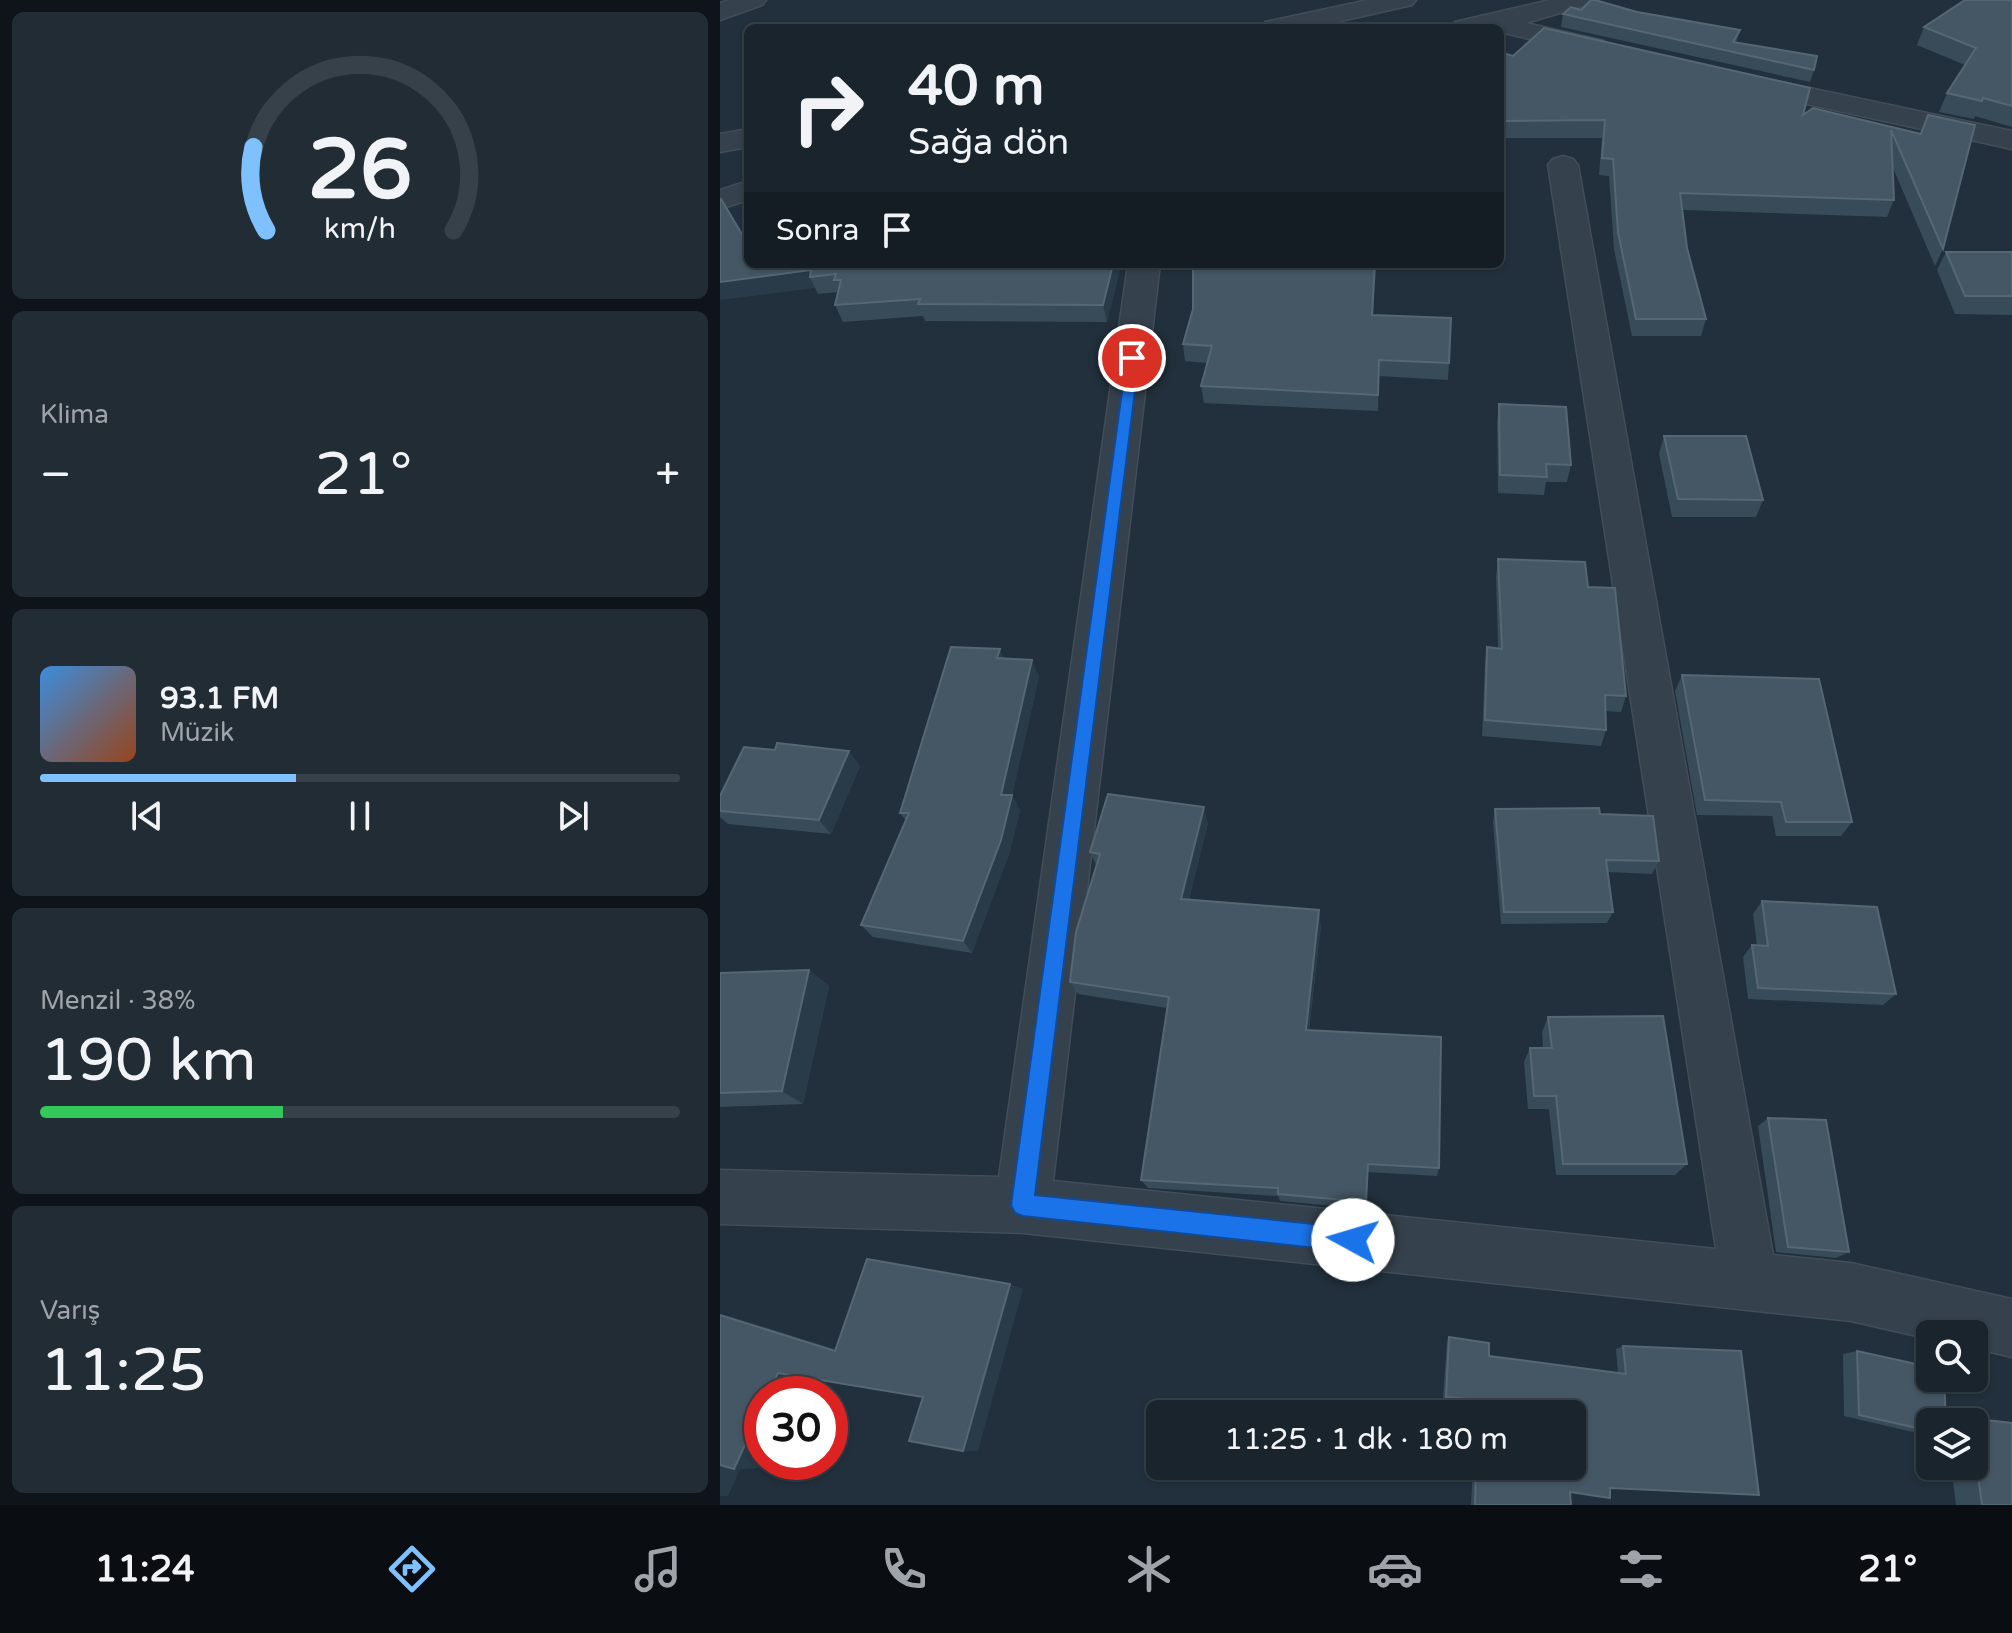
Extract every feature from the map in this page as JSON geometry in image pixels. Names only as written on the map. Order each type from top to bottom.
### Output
[{"type":"street","points":[[720,12],[753,0]]},
{"type":"street","points":[[1292,24],[1403,0]]},
{"type":"street","points":[[1490,24],[1578,0]]},
{"type":"street","points":[[1496,23],[1500,24]]},
{"type":"street","points":[[1504,25],[1616,52]]},
{"type":"street","points":[[1721,77],[2012,140]]},
{"type":"street","points":[[720,143],[744,139]]},
{"type":"street","points":[[1563,165],[1749,1281]]},
{"type":"street","points":[[720,200],[744,191]]},
{"type":"street","points":[[1023,1205],[1143,268]]},
{"type":"street","points":[[720,1197],[1023,1205],[1851,1292],[2012,1328]]},
{"type":"building","points":[[1591,0],[1637,12],[1740,30],[1733,42],[1817,56],[1814,70],[1563,14],[1571,7],[1581,10]]},
{"type":"building","points":[[1965,0],[2012,0],[2012,106],[1947,93],[1976,48],[1924,27]]},
{"type":"building","points":[[1544,28],[1810,88],[1803,115],[1813,108],[1921,134],[1928,115],[1975,125],[1943,249],[1891,130],[1894,200],[1680,193],[1687,248],[1706,319],[1636,319],[1618,232],[1613,159],[1602,158],[1605,120],[1504,121],[1504,53],[1513,56]]},
{"type":"building","points":[[720,199],[744,236],[744,268],[1112,268],[1103,305],[918,304],[920,299],[835,305],[841,280],[834,280],[836,274],[810,277],[811,270],[720,282]]},
{"type":"building","points":[[1946,252],[2012,252],[2012,296],[1965,296]]},
{"type":"building","points":[[1193,268],[1375,268],[1372,315],[1451,318],[1449,363],[1379,360],[1378,395],[1201,386],[1212,346],[1183,344],[1193,309]]},
{"type":"building","points":[[1499,404],[1566,407],[1571,465],[1546,464],[1547,477],[1500,475]]},
{"type":"building","points":[[1664,436],[1746,436],[1763,500],[1678,499]]},
{"type":"building","points":[[1498,559],[1585,562],[1588,587],[1615,588],[1626,696],[1605,695],[1606,730],[1485,720],[1487,647],[1502,649]]},
{"type":"building","points":[[951,647],[1000,649],[997,658],[1032,660],[1001,795],[1012,795],[1001,840],[963,941],[861,925],[909,813],[900,813]]},
{"type":"building","points":[[1682,675],[1819,679],[1852,822],[1786,822],[1781,802],[1705,800]]},
{"type":"building","points":[[777,743],[849,751],[819,820],[720,811],[720,796],[744,747],[775,750]]},
{"type":"building","points":[[1108,794],[1204,807],[1181,899],[1319,910],[1306,1030],[1441,1037],[1439,1168],[1368,1164],[1366,1202],[1278,1194],[1278,1188],[1141,1180],[1169,997],[1070,982],[1076,932],[1100,854],[1090,852]]},
{"type":"building","points":[[1599,808],[1600,814],[1653,816],[1659,861],[1606,860],[1613,912],[1504,912],[1495,809]]},
{"type":"building","points":[[1762,901],[1877,907],[1896,994],[1758,988],[1752,945],[1768,946]]},
{"type":"building","points":[[809,970],[782,1091],[720,1093],[720,973]]},
{"type":"building","points":[[1663,1016],[1687,1164],[1563,1164],[1556,1096],[1534,1096],[1530,1048],[1552,1048],[1548,1017]]},
{"type":"building","points":[[1768,1118],[1826,1120],[1849,1252],[1788,1247]]},
{"type":"building","points":[[867,1259],[1010,1284],[963,1451],[909,1441],[923,1397],[848,1385],[848,1376],[778,1373],[777,1376],[744,1376],[744,1447],[734,1469],[720,1465],[720,1315],[835,1351]]},
{"type":"building","points":[[1449,1337],[1489,1343],[1489,1356],[1626,1374],[1623,1346],[1741,1351],[1759,1495],[1610,1488],[1610,1498],[1570,1492],[1571,1505],[1475,1505],[1476,1480],[1586,1480],[1586,1400],[1467,1400],[1446,1397]]},
{"type":"building","points":[[1857,1351],[1916,1364],[1916,1392],[1945,1392],[1945,1408],[1916,1408],[1916,1428],[1859,1415]]},
{"type":"building","points":[[1988,1420],[2012,1423],[2012,1505],[1982,1505],[1979,1480],[1988,1480]]},
{"type":"route","points":[[1132,358],[1023,1205],[1353,1240]]}]
